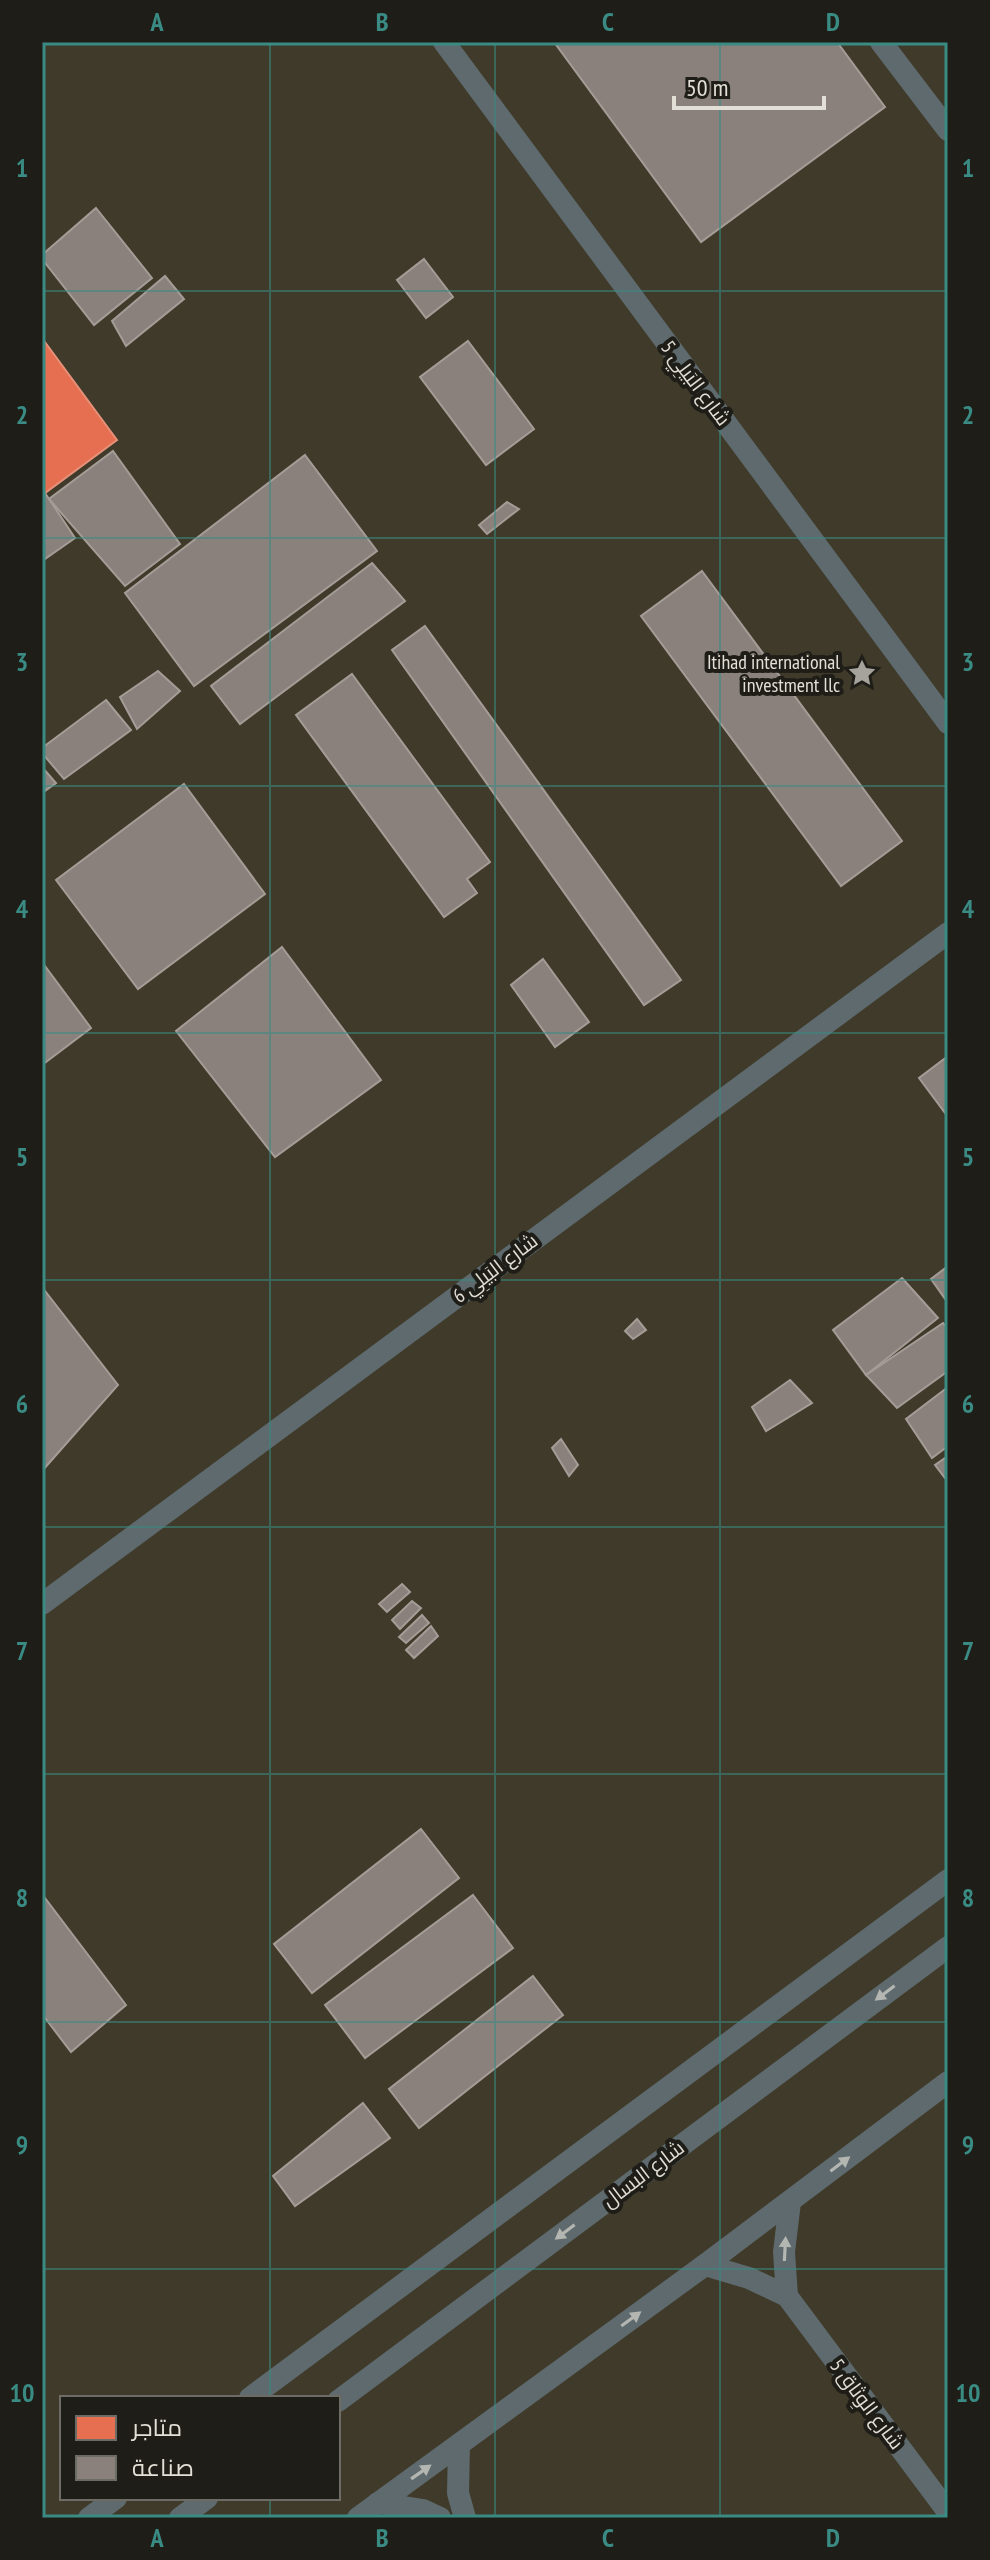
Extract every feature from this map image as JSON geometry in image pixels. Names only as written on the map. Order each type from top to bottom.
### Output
[{"type":"street","name":"شارع البَيلِي 5","points":[[444,42],[948,723]]},
{"type":"street","points":[[881,42],[948,130]]},
{"type":"street","name":"شارع البَيلِي 6","points":[[42,1604],[948,933]]},
{"type":"street","points":[[253,2396],[948,1880]]},
{"type":"street","name":"شارع البسال","points":[[340,2400],[948,1947]]},
{"type":"street","points":[[358,2518],[705,2265],[948,2082]]},
{"type":"street","points":[[787,2296],[784,2252],[790,2202]]},
{"type":"street","name":"شارع الوِثاق 5","points":[[705,2265],[749,2278],[787,2296],[948,2512]]},
{"type":"street","points":[[459,2445],[458,2493],[465,2518]]},
{"type":"street","points":[[89,2518],[113,2500]]},
{"type":"street","points":[[180,2518],[204,2500]]},
{"type":"street","points":[[378,2503],[423,2510],[440,2518]]},
{"type":"shaded area","points":[[42,42],[948,42],[948,2518],[42,2518]]},
{"type":"building: متاجر","points":[[42,338],[117,440],[45,493],[42,489]]},
{"type":"building: صناعة","points":[[554,42],[837,42],[885,107],[701,242]]},
{"type":"building: صناعة","points":[[96,208],[152,278],[94,325],[42,255]]},
{"type":"building: صناعة","points":[[424,259],[453,297],[426,318],[397,280]]},
{"type":"building: صناعة","points":[[165,276],[184,299],[126,346],[112,321]]},
{"type":"building: صناعة","points":[[468,341],[534,429],[486,465],[420,377]]},
{"type":"building: صناعة","points":[[113,451],[180,544],[125,586],[49,499]]},
{"type":"building: صناعة","points":[[305,455],[377,551],[194,686],[125,593]]},
{"type":"building: صناعة","points":[[45,493],[75,538],[42,561],[42,495]]},
{"type":"building: صناعة","points":[[507,502],[519,509],[487,534],[479,525]]},
{"type":"building: صناعة","points":[[372,563],[405,601],[240,724],[211,686]]},
{"type":"building: صناعة","points":[[702,571],[902,841],[841,886],[641,616]]},
{"type":"building: صناعة","points":[[425,626],[681,980],[644,1005],[392,650]]},
{"type":"building: صناعة","points":[[158,671],[180,691],[137,729],[120,697]]},
{"type":"building: صناعة","points":[[352,674],[490,862],[467,879],[477,893],[444,917],[296,715]]},
{"type":"building: صناعة","points":[[106,700],[131,730],[64,779],[42,753],[42,748]]},
{"type":"building: صناعة","points":[[42,767],[56,783],[42,793]]},
{"type":"building: صناعة","points":[[184,784],[265,894],[138,989],[56,880]]},
{"type":"building: صناعة","points":[[282,947],[381,1080],[275,1157],[176,1031]]},
{"type":"building: صناعة","points":[[543,959],[589,1022],[555,1047],[511,985]]},
{"type":"building: صناعة","points":[[42,962],[91,1028],[42,1065]]},
{"type":"building: صناعة","points":[[948,1056],[948,1117],[919,1078]]},
{"type":"building: صناعة","points":[[948,1266],[948,1303],[931,1279]]},
{"type":"building: صناعة","points":[[902,1278],[938,1318],[866,1375],[833,1330]]},
{"type":"building: صناعة","points":[[42,1287],[118,1385],[42,1471]]},
{"type":"building: صناعة","points":[[637,1319],[646,1330],[633,1339],[625,1331]]},
{"type":"building: صناعة","points":[[943,1323],[948,1329],[948,1371],[897,1408],[866,1375]]},
{"type":"building: صناعة","points":[[790,1380],[812,1403],[766,1431],[752,1407]]},
{"type":"building: صناعة","points":[[948,1387],[948,1446],[932,1458],[906,1419]]},
{"type":"building: صناعة","points":[[561,1439],[578,1465],[569,1476],[552,1448]]},
{"type":"building: صناعة","points":[[948,1456],[948,1482],[935,1465]]},
{"type":"building: صناعة","points":[[402,1584],[410,1592],[387,1612],[379,1604]]},
{"type":"building: صناعة","points":[[412,1601],[421,1608],[400,1629],[392,1620]]},
{"type":"building: صناعة","points":[[422,1615],[429,1623],[406,1643],[399,1637]]},
{"type":"building: صناعة","points":[[431,1626],[438,1636],[414,1658],[406,1650]]},
{"type":"building: صناعة","points":[[421,1829],[459,1878],[312,1993],[274,1944]]},
{"type":"building: صناعة","points":[[42,1894],[126,2005],[71,2052],[42,2014]]},
{"type":"building: صناعة","points":[[473,1895],[513,1948],[365,2058],[325,2005]]},
{"type":"building: صناعة","points":[[533,1976],[563,2015],[419,2128],[389,2089]]},
{"type":"building: صناعة","points":[[363,2103],[390,2138],[295,2206],[273,2176]]},
{"type":"place","name":"Itihad international investment llc","points":[[862,673]]}]
